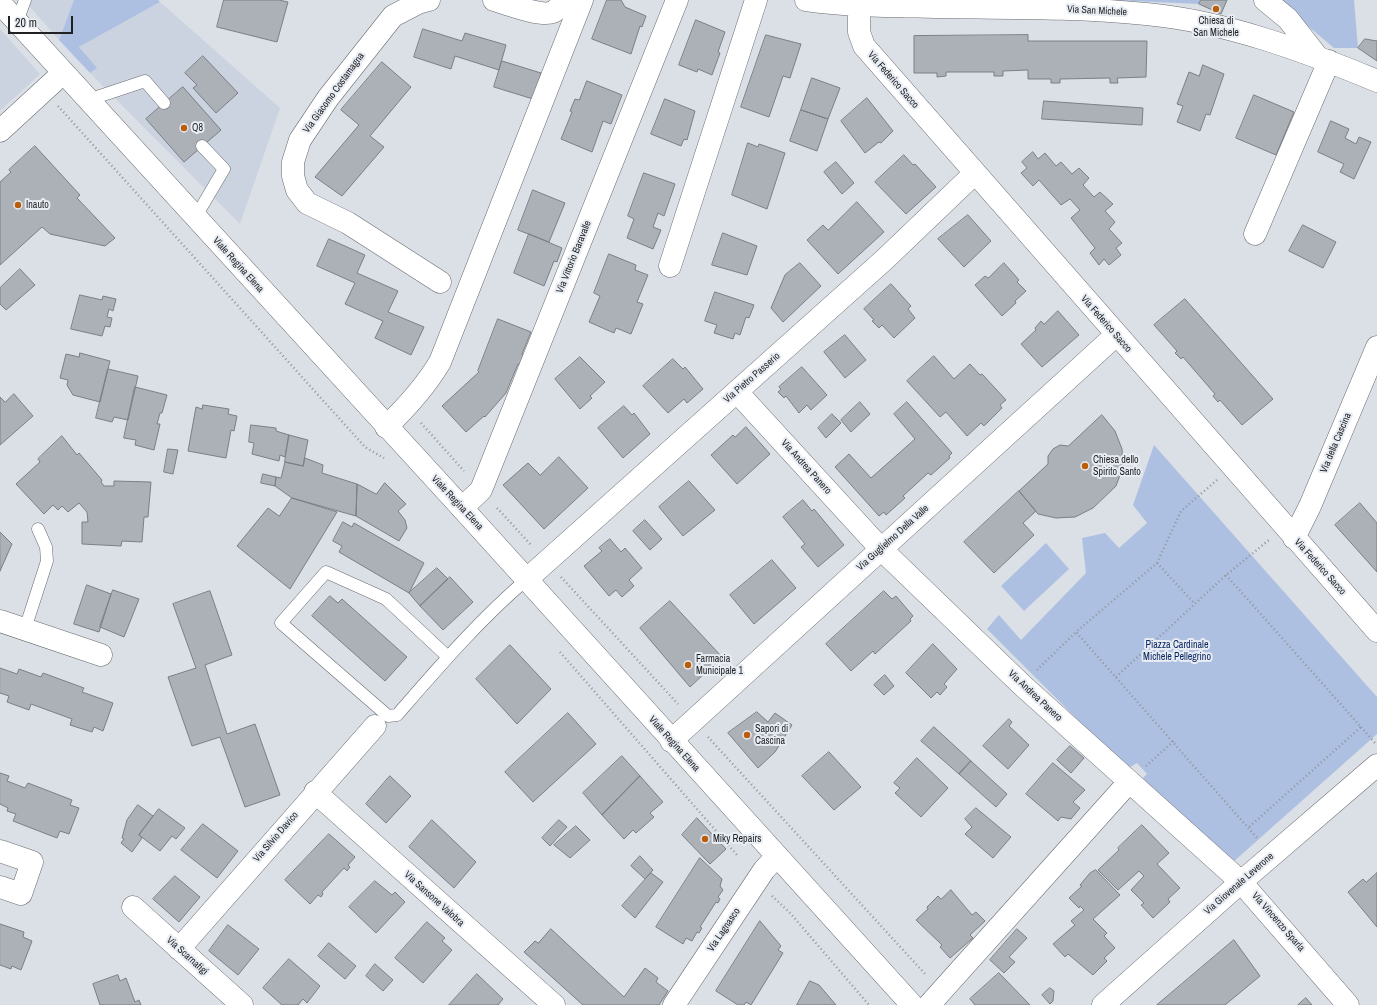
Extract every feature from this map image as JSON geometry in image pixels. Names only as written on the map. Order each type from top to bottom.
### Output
[{"type":"street","name":"Via Giacomo Costamagna","points":[[429,0],[418,3],[393,16],[328,98],[300,140],[293,162],[293,176],[297,190],[307,203],[348,223],[440,282]]},
{"type":"street","points":[[494,0],[542,13],[552,13],[559,8],[563,0]]},
{"type":"street","points":[[386,427],[407,407],[430,378],[440,362],[582,0]]},
{"type":"street","name":"Via Vittorio Baravalle","points":[[462,508],[481,490],[677,0]]},
{"type":"street","points":[[670,266],[756,0]]},
{"type":"street","name":"Via San Michele","points":[[806,0],[849,3],[1034,8],[1146,14],[1181,18],[1266,40],[1323,58],[1377,81]]},
{"type":"street","points":[[1255,234],[1323,58],[1288,19],[1265,0]]},
{"type":"street","name":"Viale Regina Elena","points":[[0,3],[386,427],[462,508],[912,1005]]},
{"type":"street","name":"Via Federico Sacco","points":[[849,3],[864,46],[1231,467],[1377,631]]},
{"type":"street","points":[[0,131],[63,73]]},
{"type":"street","name":"Via Pietro Passerio","points":[[526,580],[884,260],[975,173]]},
{"type":"street","name":"Via Guglielmo Della Valle","points":[[671,740],[1116,335]]},
{"type":"street","name":"Via della Cascina","points":[[1289,533],[1310,506],[1377,347]]},
{"type":"street","name":"Via Andrea Panero","points":[[737,392],[881,549],[1022,685],[1129,782]]},
{"type":"street","points":[[0,620],[101,655]]},
{"type":"street","name":"Via Silvio Davico","points":[[179,949],[315,792],[375,726]]},
{"type":"street","name":"Via Giovenale Leverone","points":[[1103,1005],[1241,882],[1377,765]]},
{"type":"street","points":[[929,1005],[1129,782]]},
{"type":"street","name":"Via Vincenzo Sparla","points":[[1129,782],[1241,882],[1348,1005]]},
{"type":"street","name":"Via Sansone Valobra","points":[[315,792],[554,1005]]},
{"type":"street","points":[[0,851],[32,862],[21,894],[0,887]]},
{"type":"street","name":"Via Lagnasco","points":[[674,1005],[764,870],[777,856]]},
{"type":"street","name":"Via Scarnafigi","points":[[133,907],[242,1005]]},
{"type":"lane","points":[[17,22],[25,0]]},
{"type":"lane","points":[[88,100],[145,81],[164,103]]},
{"type":"lane","points":[[195,218],[224,169],[202,146]]},
{"type":"lane","points":[[25,629],[47,561],[46,548],[38,529]]},
{"type":"lane","points":[[448,657],[386,599],[326,572],[281,623],[388,716],[397,715],[448,657],[510,594],[526,580]]},
{"type":"path","points":[[55,103],[365,447],[388,460]]},
{"type":"path","points":[[407,407],[466,473]]},
{"type":"path","points":[[1022,685],[1076,632],[1157,563],[1182,511],[1231,467]]},
{"type":"path","points":[[497,508],[535,549]]},
{"type":"path","points":[[1116,677],[1194,603],[1226,575],[1289,533]]},
{"type":"path","points":[[1157,563],[1194,603]]},
{"type":"path","points":[[559,575],[681,707]]},
{"type":"path","points":[[1226,575],[1377,745]]},
{"type":"path","points":[[1076,632],[1174,741],[1273,855]]},
{"type":"path","points":[[556,648],[737,855]]},
{"type":"path","points":[[1248,828],[1360,727]]},
{"type":"path","points":[[708,736],[929,978]]},
{"type":"path","points":[[1129,782],[1174,741]]},
{"type":"path","points":[[771,894],[791,914],[869,1005]]},
{"type":"shaded area","points":[[24,0],[74,0],[59,40]]},
{"type":"shaded area","points":[[160,2],[280,108],[240,224],[90,73],[96,68],[79,47]]},
{"type":"shaded area","points":[[0,29],[40,74],[0,111]]},
{"type":"green space","points":[[74,0],[158,0],[160,2],[79,47],[97,68],[90,73],[59,40]]},
{"type":"green space","points":[[1112,0],[1201,0],[1199,4]]},
{"type":"green space","points":[[1277,0],[1354,0],[1358,48],[1334,48]]},
{"type":"green space","name":"Piazza Cardinale Michele Pellegrino","points":[[1154,445],[1377,697],[1377,734],[1232,863],[1139,782],[1147,774],[1137,763],[1127,769],[987,629],[999,615],[1021,640],[1086,573],[1082,538],[1105,533],[1119,548],[1147,523],[1133,505]]},
{"type":"green space","points":[[1046,543],[1069,569],[1024,611],[1001,586]]},
{"type":"building","points":[[224,0],[279,0],[288,2],[277,42],[217,27]]},
{"type":"building","points":[[607,0],[621,0],[625,7],[646,16],[642,27],[640,26],[631,54],[592,39]]},
{"type":"building","name":"Chiesa di San Michele","points":[[1201,0],[1227,0],[1221,14],[1199,4]]},
{"type":"building","points":[[696,20],[725,32],[718,52],[720,53],[712,75],[698,69],[697,72],[679,65]]},
{"type":"building","points":[[423,29],[462,41],[465,33],[506,45],[499,70],[455,56],[451,69],[414,57]]},
{"type":"building","points":[[766,35],[801,44],[790,78],[783,76],[769,117],[741,107]]},
{"type":"building","points":[[1028,35],[1028,41],[1147,41],[1146,77],[1117,78],[1118,83],[1110,83],[1110,78],[1060,79],[1060,83],[1051,83],[1051,79],[1028,79],[1028,70],[1003,71],[1003,76],[994,76],[994,72],[946,72],[946,76],[937,77],[937,73],[914,73],[914,36]]},
{"type":"building","points":[[1365,39],[1377,41],[1377,61],[1358,48]]},
{"type":"building","points":[[203,56],[238,93],[216,113],[193,88],[197,85],[185,73]]},
{"type":"building","points":[[502,61],[541,73],[533,99],[494,87]]},
{"type":"building","points":[[382,62],[411,87],[370,136],[384,147],[342,196],[315,177],[359,125],[341,110]]},
{"type":"building","points":[[1203,65],[1224,74],[1210,115],[1206,114],[1200,131],[1177,122],[1183,106],[1177,104],[1189,72],[1199,76]]},
{"type":"building","points":[[812,78],[840,88],[828,119],[801,110]]},
{"type":"building","points":[[587,81],[622,95],[611,124],[603,121],[592,152],[561,139],[572,112],[570,111],[575,99],[579,100]]},
{"type":"building","points":[[183,87],[221,130],[184,162],[146,119]]},
{"type":"building","points":[[1254,95],[1294,112],[1276,155],[1236,138]]},
{"type":"building","points":[[867,98],[893,131],[881,143],[879,142],[865,153],[841,121]]},
{"type":"building","points":[[665,99],[695,111],[687,140],[684,139],[681,146],[651,134]]},
{"type":"building","points":[[1044,101],[1143,108],[1142,125],[1042,119]]},
{"type":"building","points":[[801,110],[828,119],[817,151],[790,141]]},
{"type":"building","points":[[1331,121],[1349,129],[1345,138],[1356,144],[1359,137],[1371,142],[1354,179],[1340,172],[1344,164],[1318,152]]},
{"type":"building","points":[[748,143],[758,147],[759,144],[785,153],[767,209],[732,195]]},
{"type":"building","points":[[35,146],[80,195],[77,198],[115,238],[105,246],[50,234],[42,227],[0,265],[0,182],[11,172],[9,170]]},
{"type":"building","points":[[1033,152],[1038,159],[1045,153],[1056,166],[1061,162],[1072,174],[1079,168],[1089,178],[1083,185],[1094,197],[1100,192],[1113,204],[1105,211],[1115,222],[1109,229],[1122,243],[1116,248],[1121,255],[1109,265],[1104,259],[1099,265],[1090,253],[1095,248],[1071,218],[1080,210],[1070,199],[1061,205],[1039,180],[1033,186],[1021,173],[1027,168],[1022,162]]},
{"type":"building","points":[[904,155],[913,165],[915,164],[936,187],[906,214],[875,182]]},
{"type":"building","points":[[836,162],[854,183],[842,194],[824,172]]},
{"type":"building","points":[[644,173],[675,184],[664,216],[658,213],[653,227],[661,230],[653,249],[627,238],[634,219],[628,216]]},
{"type":"building","points":[[533,190],[565,203],[549,242],[518,230]]},
{"type":"building","points":[[857,202],[884,232],[838,274],[807,240],[823,225],[828,230]]},
{"type":"building","points":[[968,215],[991,241],[964,267],[938,239]]},
{"type":"building","points":[[1303,225],[1336,242],[1323,268],[1289,251]]},
{"type":"building","points":[[723,233],[757,246],[747,275],[712,265]]},
{"type":"building","points":[[529,234],[562,248],[557,262],[554,261],[544,286],[514,273]]},
{"type":"building","points":[[329,239],[365,255],[357,273],[398,291],[388,312],[424,327],[411,355],[375,338],[383,321],[345,304],[355,283],[317,266]]},
{"type":"building","points":[[609,254],[636,265],[635,270],[648,275],[637,302],[643,304],[631,334],[616,328],[614,333],[589,322],[600,296],[594,293]]},
{"type":"building","points":[[800,263],[821,286],[783,322],[771,308],[785,275]]},
{"type":"building","points":[[1004,263],[1019,280],[1017,282],[1026,291],[1002,316],[975,285],[985,276],[988,278]]},
{"type":"building","points":[[20,269],[35,285],[6,310],[0,304],[0,288]]},
{"type":"building","points":[[891,284],[911,306],[908,309],[915,318],[894,338],[882,325],[879,328],[864,309]]},
{"type":"building","points":[[715,292],[754,305],[749,318],[746,317],[740,335],[735,333],[733,339],[714,333],[717,325],[705,321]]},
{"type":"building","points":[[80,295],[102,300],[103,296],[116,299],[113,311],[109,309],[107,317],[112,318],[110,327],[105,326],[102,336],[71,329]]},
{"type":"building","points":[[1185,299],[1273,399],[1242,425],[1220,400],[1218,402],[1213,396],[1215,394],[1183,357],[1181,359],[1175,353],[1177,351],[1154,325]]},
{"type":"building","points":[[1058,311],[1079,335],[1042,367],[1021,344],[1036,330],[1035,328],[1041,321],[1044,324]]},
{"type":"building","points":[[498,319],[531,332],[522,354],[524,355],[520,365],[518,364],[506,393],[485,417],[484,416],[466,432],[442,406],[479,372],[478,371]]},
{"type":"building","points":[[845,335],[866,360],[845,378],[824,352]]},
{"type":"building","points":[[80,353],[110,361],[100,402],[73,395],[67,385],[68,380],[60,378],[66,354],[79,357]]},
{"type":"building","points":[[934,356],[954,379],[970,364],[980,375],[982,374],[1006,400],[1000,405],[1002,408],[984,426],[981,423],[967,436],[946,412],[940,417],[907,381]]},
{"type":"building","points":[[580,357],[605,382],[590,396],[592,398],[580,409],[555,379]]},
{"type":"building","points":[[673,359],[683,369],[685,367],[703,389],[687,403],[684,399],[668,413],[643,386]]},
{"type":"building","points":[[802,367],[827,395],[811,410],[807,405],[799,413],[786,396],[784,398],[778,392],[781,389],[779,387]]},
{"type":"building","points":[[108,369],[138,376],[128,420],[114,417],[112,422],[96,418]]},
{"type":"building","points":[[135,387],[167,395],[157,424],[160,424],[154,450],[135,445],[136,440],[124,438]]},
{"type":"building","points":[[14,394],[33,416],[0,445],[0,397],[5,402]]},
{"type":"building","points":[[860,402],[870,414],[851,432],[841,420]]},
{"type":"building","points":[[907,402],[952,453],[949,456],[950,458],[931,475],[928,473],[903,496],[905,498],[886,515],[884,512],[879,516],[835,467],[849,454],[871,478],[915,439],[894,414]]},
{"type":"building","points":[[203,405],[229,409],[228,414],[237,416],[234,431],[231,430],[226,458],[188,451],[196,407],[202,409]]},
{"type":"building","points":[[624,406],[632,415],[634,413],[650,434],[623,458],[598,428]]},
{"type":"building","points":[[832,414],[841,423],[826,438],[818,428]]},
{"type":"building","name":"Chiesa dello Spirito Santo","points":[[1102,415],[1115,431],[1122,449],[1123,467],[1116,486],[1093,508],[1075,517],[1056,518],[1038,514],[1019,491],[1048,464],[1048,456],[1053,449],[1060,445],[1068,446]]},
{"type":"building","points":[[251,425],[276,428],[276,431],[289,435],[285,457],[280,455],[279,461],[252,454],[254,443],[249,442]]},
{"type":"building","points":[[746,427],[770,454],[737,484],[711,455],[733,435],[735,437]]},
{"type":"building","points":[[289,435],[308,440],[303,466],[285,462]]},
{"type":"building","points":[[62,436],[77,455],[79,453],[102,480],[101,482],[104,486],[114,486],[114,481],[151,482],[148,517],[144,517],[142,542],[122,541],[121,546],[82,544],[82,522],[88,522],[87,512],[79,503],[68,512],[62,506],[58,510],[53,505],[44,514],[16,484],[40,462],[38,459]]},
{"type":"building","points":[[168,449],[178,450],[173,474],[164,472]]},
{"type":"building","points":[[559,457],[588,488],[544,529],[503,485],[528,463],[540,475]]},
{"type":"building","points":[[305,458],[323,465],[322,473],[357,484],[356,516],[292,498],[275,486],[276,477],[281,478],[285,462],[303,466]]},
{"type":"building","points":[[263,474],[276,477],[275,486],[261,483]]},
{"type":"building","points":[[689,481],[715,510],[683,536],[659,507]]},
{"type":"building","points":[[385,483],[406,504],[398,511],[405,520],[407,528],[399,541],[356,516],[357,484],[376,494]]},
{"type":"building","points":[[1019,491],[1036,511],[1023,523],[1034,535],[994,573],[964,542]]},
{"type":"building","points":[[292,498],[337,512],[290,589],[237,546],[268,508],[279,516]]},
{"type":"building","points":[[803,500],[812,511],[814,509],[844,545],[818,567],[801,547],[805,544],[783,517]]},
{"type":"building","points":[[1360,503],[1377,523],[1377,572],[1335,525]]},
{"type":"building","points":[[645,520],[662,539],[650,550],[633,531]]},
{"type":"building","points":[[343,522],[352,527],[354,523],[424,563],[409,593],[339,552],[342,546],[333,541]]},
{"type":"building","points":[[0,532],[12,544],[0,571]]},
{"type":"building","points":[[610,539],[621,552],[625,548],[642,568],[629,580],[634,586],[622,597],[616,590],[609,596],[584,566],[602,551],[599,548]]},
{"type":"building","points":[[772,560],[796,588],[754,624],[730,595]]},
{"type":"building","points":[[437,568],[448,579],[420,606],[409,593]]},
{"type":"building","points":[[450,577],[473,602],[443,630],[420,606]]},
{"type":"building","points":[[87,585],[111,594],[99,632],[74,624]]},
{"type":"building","points":[[113,590],[139,599],[124,637],[100,627]]},
{"type":"building","points":[[210,591],[232,655],[205,665],[227,734],[255,724],[280,795],[245,807],[220,737],[192,746],[168,677],[196,668],[173,604]]},
{"type":"building","points":[[884,591],[892,599],[896,596],[913,616],[910,619],[911,621],[875,654],[873,651],[851,671],[826,644]]},
{"type":"building","points":[[330,596],[338,603],[342,599],[407,657],[385,681],[312,616]]},
{"type":"building","points":[[670,601],[722,657],[690,687],[640,628]]},
{"type":"building","points":[[933,644],[957,669],[944,684],[947,687],[940,695],[937,692],[931,698],[906,673]]},
{"type":"building","points":[[510,645],[551,689],[517,724],[476,679]]},
{"type":"building","points":[[0,668],[17,674],[19,669],[41,677],[43,673],[84,688],[82,692],[113,703],[103,731],[94,727],[92,732],[70,725],[72,719],[31,704],[29,710],[7,702],[9,696],[0,693]]},
{"type":"building","points":[[885,675],[894,686],[884,695],[874,685]]},
{"type":"building","points":[[757,712],[768,722],[775,713],[792,725],[775,752],[758,768],[728,733]]},
{"type":"building","points":[[568,713],[596,744],[533,802],[505,772]]},
{"type":"building","points":[[1009,719],[1012,722],[1009,726],[1029,745],[1008,769],[983,746]]},
{"type":"building","points":[[934,727],[971,761],[959,774],[921,741]]},
{"type":"building","points":[[1070,746],[1084,758],[1071,773],[1057,760]]},
{"type":"building","points":[[829,752],[861,787],[834,810],[802,776]]},
{"type":"building","points":[[622,756],[640,776],[602,815],[583,793]]},
{"type":"building","points":[[917,758],[948,788],[921,817],[895,793],[900,788],[894,783]]},
{"type":"building","points":[[971,761],[1007,794],[996,807],[959,774]]},
{"type":"building","points":[[1053,763],[1085,790],[1073,802],[1080,808],[1071,819],[1061,817],[1058,821],[1026,794]]},
{"type":"building","points":[[0,773],[9,776],[7,781],[25,788],[28,783],[72,800],[70,805],[79,808],[69,834],[60,831],[57,838],[13,821],[16,814],[7,811],[8,808],[0,804]]},
{"type":"building","points":[[390,776],[411,796],[386,823],[366,804]]},
{"type":"building","points":[[640,776],[663,802],[650,813],[654,817],[636,833],[633,830],[624,839],[602,815]]},
{"type":"building","points":[[138,805],[153,816],[139,835],[142,838],[132,852],[121,843],[124,839],[122,838],[127,820]]},
{"type":"building","points":[[976,808],[1011,837],[993,858],[965,834],[972,827],[965,819]]},
{"type":"building","points":[[159,809],[185,828],[176,839],[172,836],[160,851],[139,835]]},
{"type":"building","points":[[697,818],[726,849],[710,864],[682,835]]},
{"type":"building","points":[[432,820],[476,862],[454,888],[409,847]]},
{"type":"building","points":[[559,820],[567,827],[550,846],[542,838]]},
{"type":"building","points":[[203,824],[238,851],[217,878],[181,850]]},
{"type":"building","points":[[1142,825],[1169,853],[1157,864],[1180,888],[1168,899],[1170,902],[1153,918],[1141,905],[1144,903],[1131,890],[1144,876],[1139,871],[1118,890],[1098,870]]},
{"type":"building","points":[[576,826],[590,840],[570,858],[554,845]]},
{"type":"building","points":[[329,834],[355,857],[348,865],[350,867],[347,871],[344,868],[322,892],[323,894],[321,897],[318,895],[310,904],[285,880]]},
{"type":"building","points":[[640,856],[653,870],[645,879],[631,866]]},
{"type":"building","points":[[700,858],[722,879],[720,886],[723,890],[718,897],[720,899],[718,903],[716,902],[700,927],[702,928],[699,933],[697,932],[692,941],[686,938],[683,944],[656,927]]},
{"type":"building","points":[[1096,870],[1120,895],[1093,919],[1107,933],[1104,936],[1115,948],[1104,958],[1107,961],[1093,975],[1068,954],[1065,957],[1053,944],[1075,925],[1071,921],[1084,910],[1080,906],[1079,908],[1069,898],[1082,886],[1080,885],[1090,873]]},
{"type":"building","points":[[651,873],[663,882],[635,918],[622,906]]},
{"type":"building","points":[[1377,873],[1377,927],[1348,892],[1363,879],[1366,882]]},
{"type":"building","points":[[175,876],[200,897],[179,922],[153,899]]},
{"type":"building","points":[[375,881],[392,895],[395,892],[405,902],[376,933],[349,907]]},
{"type":"building","points":[[951,890],[972,915],[976,912],[985,921],[970,935],[973,938],[950,958],[940,947],[942,945],[916,920],[928,909],[927,907],[938,896],[941,899]]},
{"type":"building","points":[[760,921],[781,946],[778,950],[783,953],[751,1005],[746,1002],[744,1005],[738,1005],[716,991]]},
{"type":"building","points":[[427,922],[445,938],[442,941],[452,950],[423,983],[395,958]]},
{"type":"building","points":[[0,924],[24,932],[23,937],[32,941],[21,970],[12,966],[11,969],[0,965]]},
{"type":"building","points":[[228,925],[259,949],[238,975],[209,951]]},
{"type":"building","points":[[551,929],[624,997],[645,968],[658,978],[656,982],[668,991],[659,1005],[583,1005],[524,952],[535,941],[538,943]]},
{"type":"building","points":[[1017,929],[1027,938],[1009,957],[1015,962],[1004,973],[990,960]]},
{"type":"building","points":[[1234,940],[1260,976],[1225,1005],[1157,1005]]},
{"type":"building","points":[[329,943],[356,966],[345,979],[318,956]]},
{"type":"building","points":[[289,959],[320,986],[307,1003],[303,999],[298,1005],[282,1005],[263,988]]},
{"type":"building","points":[[375,964],[393,980],[383,991],[366,976]]},
{"type":"building","points":[[999,973],[1030,1005],[975,1005],[970,999]]},
{"type":"building","points":[[477,974],[503,999],[498,1005],[449,1005]]},
{"type":"building","points":[[118,975],[120,981],[126,978],[135,1002],[139,1000],[141,1005],[100,1005],[93,984]]},
{"type":"building","points":[[810,981],[819,985],[836,1005],[797,1005]]},
{"type":"building","points":[[1050,988],[1054,991],[1053,1001],[1050,1004],[1042,995]]},
{"type":"building","points":[[1306,998],[1312,1005],[1298,1005]]},
{"type":"place","name":"Chiesa di San Michele","points":[[1216,9]]},
{"type":"place","name":"Q8","points":[[184,128]]},
{"type":"place","name":"Inauto","points":[[18,205]]},
{"type":"place","name":"Chiesa dello Spirito Santo","points":[[1085,466]]},
{"type":"place","name":"Farmacia Municipale 1","points":[[688,665]]},
{"type":"place","name":"Sapori di Cascina","points":[[747,735]]},
{"type":"place","name":"Miky Repairs","points":[[705,839]]}]
